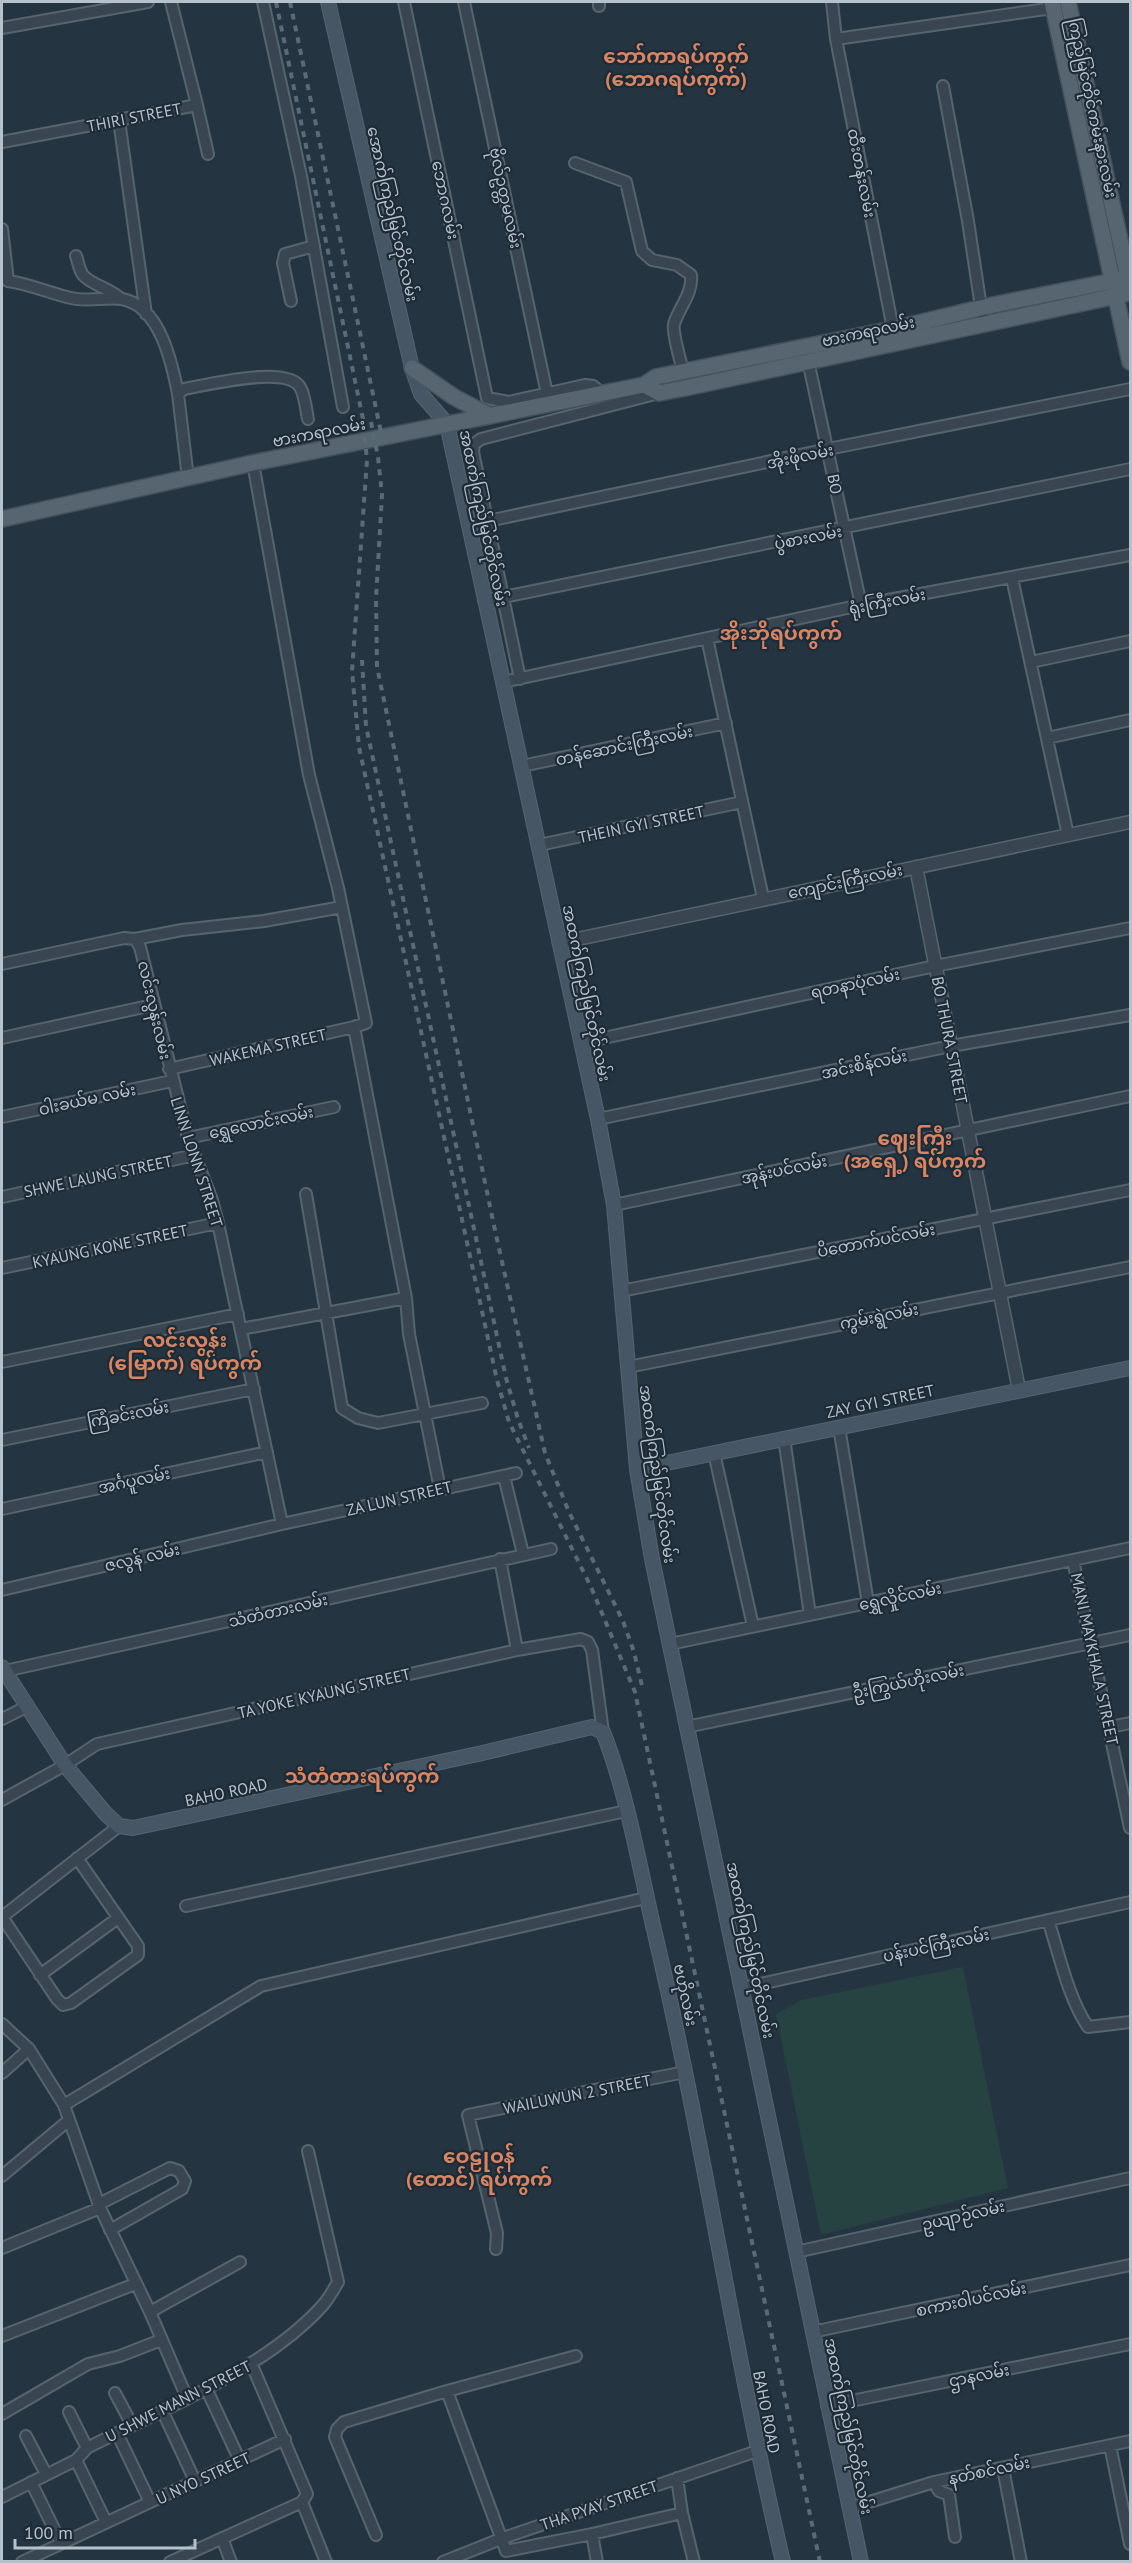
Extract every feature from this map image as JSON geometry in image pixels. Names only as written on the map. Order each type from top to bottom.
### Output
[{"type":"main road","name":"အောက်ကြည်မြင်တိုင်လမ်း","points":[[328,2],[411,368],[422,394],[447,424]]},
{"type":"main road","points":[[1068,2],[1126,247],[1117,291],[1131,362]]},
{"type":"main road","name":"ကြည့်မြင်တိုင်ကမ်းနားလမ်း","points":[[1052,5],[1107,258],[1103,276],[1117,291]]},
{"type":"main road","points":[[1068,75],[1083,72]]},
{"type":"main road","name":"ဗားကရာလမ်း","points":[[895,336],[981,308],[1117,291]]},
{"type":"main road","name":"ဗားကရာလမ်း","points":[[659,393],[807,355],[895,336],[983,326],[1117,291]]},
{"type":"main road","name":"ဗားကရာလမ်း","points":[[2,519],[253,463],[644,385],[656,377],[807,355]]},
{"type":"main road","points":[[411,368],[454,397],[490,416]]},
{"type":"main road","points":[[644,385],[659,393]]},
{"type":"main road","name":"အထက်ကြည်မြင်တိုင်လမ်း","points":[[447,424],[598,1119],[614,1205],[638,1469],[652,1559],[861,2562]]},
{"type":"main road","name":"ZAY GYI STREET","points":[[638,1469],[1131,1368]]},
{"type":"main road","points":[[3,1669],[65,1765],[119,1826]]},
{"type":"main road","name":"BAHO ROAD","points":[[119,1826],[133,1828],[455,1760],[592,1727],[603,1732]]},
{"type":"main road","name":"ဗဟိုလမ်း","points":[[603,1732],[626,1811],[670,1992],[722,2268]]},
{"type":"main road","name":"BAHO ROAD","points":[[722,2268],[757,2451],[783,2562]]},
{"type":"street","points":[[2,28],[148,2]]},
{"type":"street","name":"THIRI STREET","points":[[2,142],[197,105],[171,2]]},
{"type":"street","points":[[263,2],[314,246],[343,407]]},
{"type":"street","name":"ဘောဂလမ်း","points":[[405,2],[487,398],[509,402],[547,394]]},
{"type":"street","name":"ဗိုလ်ဥတ္တမလမ်း","points":[[465,2],[547,394]]},
{"type":"street","name":"ထီးတန်းလမ်း","points":[[832,2],[836,39],[895,336]]},
{"type":"street","points":[[836,39],[1052,5]]},
{"type":"street","points":[[943,86],[968,221],[983,326]]},
{"type":"street","points":[[197,105],[208,154]]},
{"type":"street","points":[[119,120],[146,314]]},
{"type":"street","points":[[575,163],[626,182],[642,251],[652,260],[677,265],[691,275],[692,282],[684,306],[674,326],[683,372]]},
{"type":"street","points":[[2,229],[5,280],[70,298],[90,301],[121,299],[134,304],[146,314],[163,337],[171,359],[178,394],[188,478]]},
{"type":"street","points":[[291,301],[283,263],[285,254],[314,246]]},
{"type":"street","points":[[76,256],[82,274],[91,281],[114,291],[121,299]]},
{"type":"street","name":"BO","points":[[807,355],[861,605]]},
{"type":"street","points":[[178,394],[184,389],[254,376],[291,380],[299,386],[308,419]]},
{"type":"street","points":[[547,394],[585,385],[593,386],[602,393]]},
{"type":"street","name":"အိုးဖိုလမ်း","points":[[469,525],[828,449],[1131,389]]},
{"type":"street","points":[[519,679],[473,452],[474,444],[477,441],[659,393]]},
{"type":"street","points":[[2,964],[124,938],[135,939],[182,930],[264,921],[342,907],[309,775],[253,463]]},
{"type":"street","name":"ပွဲစားလမ်း","points":[[484,601],[844,530],[1131,469]]},
{"type":"street","name":"ရုံးကြီးလမ်း","points":[[503,682],[861,605],[1012,579],[1131,555]]},
{"type":"street","points":[[1012,579],[1068,835]]},
{"type":"street","points":[[707,638],[763,898]]},
{"type":"street","points":[[1031,662],[1131,641]]},
{"type":"street","points":[[1047,738],[1131,720]]},
{"type":"street","name":"တန်ဆောင်းကြီးလမ်း","points":[[522,766],[726,723]]},
{"type":"street","name":"THEIN GYI STREET","points":[[539,845],[742,802]]},
{"type":"street","name":"ကျောင်းကြီးလမ်း","points":[[559,943],[763,898],[1131,822]]},
{"type":"street","name":"BO THURA STREET","points":[[916,867],[1019,1390]]},
{"type":"street","name":"WAKEMA STREET","points":[[169,1069],[354,1028],[366,1023],[342,907]]},
{"type":"street","name":"ရတနာပုံလမ်း","points":[[581,1043],[935,966],[1131,928]]},
{"type":"street","name":"လင်းလွန်းလမ်း","points":[[135,939],[140,947],[172,1081]]},
{"type":"street","points":[[2,1038],[153,1005]]},
{"type":"street","name":"အင်းစိန်လမ်း","points":[[598,1119],[951,1046],[1131,1015]]},
{"type":"street","points":[[354,1028],[406,1298],[409,1334],[440,1489]]},
{"type":"street","name":"ဝါးခယ်မ လမ်း","points":[[2,1117],[172,1081]]},
{"type":"street","name":"LINN LONN STREET","points":[[172,1081],[188,1138],[212,1200],[218,1223],[282,1524]]},
{"type":"street","name":"အုန်းပင်လမ်း","points":[[614,1205],[1131,1096]]},
{"type":"street","name":"ရွှေလောင်းလမ်း","points":[[188,1138],[334,1107]]},
{"type":"street","name":"SHWE LAUNG STREET","points":[[2,1197],[195,1155]]},
{"type":"street","name":"ပိတောက်ပင်လမ်း","points":[[621,1291],[1131,1190]]},
{"type":"street","points":[[306,1194],[342,1408],[358,1418],[378,1423],[482,1403]]},
{"type":"street","name":"KYAUNG KONE STREET","points":[[2,1268],[218,1223]]},
{"type":"street","name":"ကွမ်းရွဲလမ်း","points":[[628,1366],[1131,1267]]},
{"type":"street","points":[[241,1329],[406,1298]]},
{"type":"street","points":[[2,1362],[238,1314]]},
{"type":"street","name":"ကြံခင်းလမ်း","points":[[2,1440],[254,1389]]},
{"type":"street","points":[[839,1427],[868,1603]]},
{"type":"street","points":[[784,1438],[810,1615]]},
{"type":"street","name":"အင်္ဂပူလမ်း","points":[[2,1509],[267,1452]]},
{"type":"street","points":[[714,1453],[753,1626]]},
{"type":"street","name":"ZA LUN STREET","points":[[282,1524],[516,1473]]},
{"type":"street","points":[[504,1476],[523,1554]]},
{"type":"street","name":"ဇလွန် လမ်း","points":[[2,1590],[282,1524]]},
{"type":"street","name":"ရွှေလှိုင်လမ်း","points":[[670,1644],[1131,1548]]},
{"type":"street","name":"သံတံတားလမ်း","points":[[3,1669],[551,1549]]},
{"type":"street","points":[[500,1559],[517,1650]]},
{"type":"street","name":"MANI MAYKHALA STREET","points":[[1073,1560],[1131,1828]]},
{"type":"street","name":"ဦးကြွယ်ဟိုးလမ်း","points":[[686,1727],[1131,1635]]},
{"type":"street","name":"TA YOKE KYAUNG STREET","points":[[2,1800],[65,1765],[97,1744],[517,1650],[581,1639],[588,1642],[592,1650],[603,1732]]},
{"type":"street","points":[[2,1719],[26,1707]]},
{"type":"street","points":[[1110,1727],[1131,1723]]},
{"type":"street","points":[[186,1906],[626,1811]]},
{"type":"street","points":[[77,1858],[138,1946],[138,1955],[71,2002],[63,2004],[40,1975],[2,1917],[77,1858],[119,1826]]},
{"type":"street","points":[[64,2105],[261,1986],[646,1898]]},
{"type":"street","name":"ပန်းပင်ကြီးလမ်း","points":[[742,1988],[1131,1902]]},
{"type":"street","points":[[40,1975],[118,1918]]},
{"type":"street","points":[[1048,1920],[1068,1981],[1082,2018],[1088,2026],[1131,2022]]},
{"type":"street","points":[[2,2024],[29,2049],[64,2105],[99,2206],[150,2312],[187,2398]]},
{"type":"street","points":[[2,2073],[29,2049]]},
{"type":"street","name":"WAILUWUN 2 STREET","points":[[496,2248],[497,2233],[468,2115],[685,2072]]},
{"type":"street","points":[[2,2176],[69,2120]]},
{"type":"street","name":"U SHWE MANN STREET","points":[[2,2497],[76,2460],[87,2448],[251,2363],[294,2331],[324,2304],[338,2282],[308,2151]]},
{"type":"street","points":[[2,2248],[99,2206],[170,2168],[179,2171],[185,2181],[182,2189],[110,2230]]},
{"type":"street","name":"ဥယျာဉ်လမ်း","points":[[796,2252],[1131,2178]]},
{"type":"street","points":[[150,2312],[240,2262]]},
{"type":"street","name":"စကားဝါပင်လမ်း","points":[[812,2332],[1131,2265]]},
{"type":"street","points":[[2,2336],[135,2284]]},
{"type":"street","points":[[2,2414],[88,2364],[120,2356],[161,2340]]},
{"type":"street","name":"ဌာနလမ်း","points":[[827,2406],[1131,2344]]},
{"type":"street","points":[[376,2535],[335,2437],[337,2429],[344,2422],[576,2356]]},
{"type":"street","points":[[170,2562],[302,2502],[307,2494],[251,2363]]},
{"type":"street","points":[[206,2388],[240,2461]]},
{"type":"street","points":[[447,2391],[506,2551],[682,2513]]},
{"type":"street","points":[[115,2393],[132,2425]]},
{"type":"street","points":[[162,2410],[195,2481]]},
{"type":"street","points":[[69,2412],[87,2448]]},
{"type":"street","points":[[117,2433],[150,2502]]},
{"type":"street","points":[[26,2436],[46,2475]]},
{"type":"street","name":"U NYO STREET","points":[[22,2562],[285,2439]]},
{"type":"street","name":"နတ်စင်လမ်း","points":[[850,2508],[934,2482],[1131,2441]]},
{"type":"street","points":[[1110,2445],[1131,2544]]},
{"type":"street","name":"THA PYAY STREET","points":[[443,2562],[503,2538],[757,2451]]},
{"type":"street","points":[[76,2460],[106,2522]]},
{"type":"street","points":[[1004,2468],[1022,2562]]},
{"type":"street","points":[[677,2478],[682,2513],[694,2562]]},
{"type":"street","points":[[31,2482],[61,2543]]},
{"type":"street","points":[[934,2482],[939,2491],[949,2495],[955,2537]]},
{"type":"street","points":[[302,2502],[326,2562]]},
{"type":"street","points":[[592,2534],[597,2562]]},
{"type":"street","points":[[222,2538],[231,2562]]},
{"type":"green space","points":[[963,1967],[1008,2188],[821,2235],[776,2014],[801,2000]]},
{"type":"railway","points":[[276,2],[363,419],[367,460],[352,671],[359,747],[497,1380],[509,1422],[591,1587],[635,1692],[820,2562]]},
{"type":"railway","points":[[290,2],[381,432]]},
{"type":"railway","points":[[371,422],[382,495],[376,599],[377,667],[496,1235],[545,1453],[569,1512],[623,1621],[634,1652],[643,1690]]},
{"type":"railway","points":[[362,660],[366,726],[506,1378],[529,1448]]},
{"type":"district","name":"ဘော်ကာရပ်ကွက် (ဘောဂရပ်ကွက်)","points":[[676,68]]},
{"type":"district","name":"အိုးဘိုရပ်ကွက်","points":[[781,633]]},
{"type":"district","name":"ဈေးကြီး (အရှေ့) ရပ်ကွက်","points":[[915,1150]]},
{"type":"district","name":"လင်းလွန်း (မြောက်) ရပ်ကွက်","points":[[185,1352]]},
{"type":"district","name":"သံတံတားရပ်ကွက်","points":[[362,1776]]},
{"type":"district","name":"ဝေဠုဝန် (တောင်) ရပ်ကွက်","points":[[479,2168]]}]
